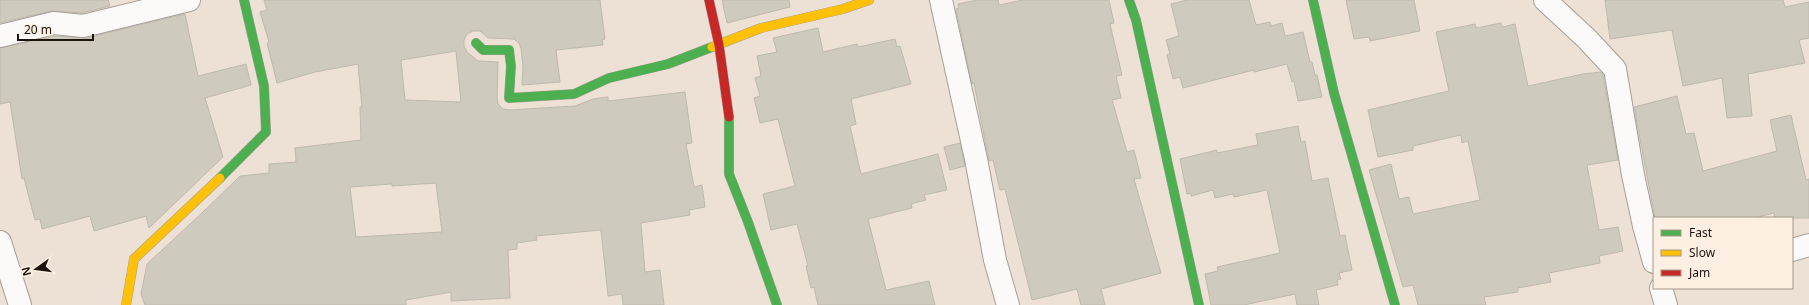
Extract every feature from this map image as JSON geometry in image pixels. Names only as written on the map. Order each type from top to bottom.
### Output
[{"type":"street","points":[[0,36],[54,23],[83,26],[189,0]]},
{"type":"street","points":[[126,305],[134,259],[195,203],[266,132],[264,86],[244,0]]},
{"type":"street","points":[[709,0],[719,45],[729,114],[729,174],[748,222],[777,305]]},
{"type":"street","points":[[476,43],[483,50],[509,50],[511,66],[509,98],[574,94],[609,78],[668,64],[761,28],[843,9],[869,0]]},
{"type":"street","points":[[941,0],[976,159],[995,260],[1008,305]]},
{"type":"street","points":[[1129,0],[1136,20],[1199,305]]},
{"type":"street","points":[[1312,0],[1334,93],[1394,305]]},
{"type":"street","points":[[1546,0],[1587,39],[1615,69],[1633,175],[1653,258]]},
{"type":"street","points":[[0,242],[20,305]]},
{"type":"street","points":[[1793,250],[1809,245]]},
{"type":"street","points":[[1661,289],[1666,305]]},
{"type":"building","points":[[0,0],[108,0],[110,6],[82,13],[51,11],[0,23]]},
{"type":"building","points":[[264,0],[600,0],[605,39],[602,40],[603,45],[556,50],[560,82],[522,85],[523,67],[521,48],[519,43],[514,39],[488,38],[480,31],[473,31],[467,34],[464,40],[464,46],[467,52],[478,61],[498,62],[497,97],[498,104],[503,109],[509,110],[575,106],[593,99],[608,97],[608,101],[685,92],[692,143],[686,144],[694,187],[702,185],[705,207],[689,210],[690,215],[641,223],[645,272],[660,270],[664,305],[623,305],[622,294],[608,296],[601,230],[536,236],[537,240],[517,243],[517,249],[508,250],[510,298],[451,301],[451,292],[406,300],[406,305],[145,305],[141,294],[147,264],[240,176],[269,173],[269,164],[296,162],[295,148],[361,140],[360,107],[362,107],[358,64],[315,72],[277,83],[267,43],[269,42],[260,12],[267,10]],"holes":[[[456,51],[461,102],[405,100],[401,60]],[[436,183],[442,232],[356,237],[350,187]]]},
{"type":"building","points":[[722,0],[789,0],[790,7],[727,23]]},
{"type":"building","points":[[977,0],[998,0],[999,5],[1023,0],[1109,0],[1114,23],[1110,24],[1122,75],[1116,76],[1121,98],[1112,100],[1127,152],[1134,150],[1141,178],[1134,179],[1161,273],[1101,289],[1105,305],[1081,305],[1077,289],[1032,300],[1005,189],[1000,190],[993,160],[989,161],[974,83],[972,84],[956,9],[959,8],[958,4]]},
{"type":"building","points":[[1187,0],[1249,0],[1256,25],[1270,22],[1271,26],[1282,23],[1285,36],[1303,32],[1310,62],[1312,62],[1315,75],[1317,75],[1322,97],[1298,101],[1294,81],[1292,82],[1287,64],[1254,72],[1254,70],[1183,88],[1180,77],[1173,79],[1167,55],[1170,54],[1166,40],[1179,36],[1171,4]]},
{"type":"building","points":[[1346,0],[1414,0],[1420,31],[1370,41],[1369,37],[1354,39]]},
{"type":"building","points":[[1605,0],[1783,0],[1785,7],[1809,2],[1809,38],[1799,40],[1805,63],[1748,74],[1752,116],[1727,118],[1722,78],[1683,86],[1672,30],[1610,39]]},
{"type":"building","points":[[185,14],[198,76],[246,64],[251,85],[205,98],[223,157],[149,228],[146,216],[94,231],[90,216],[42,229],[40,219],[35,220],[24,178],[22,179],[10,102],[0,104],[0,48],[55,36],[86,38]]},
{"type":"building","points":[[1501,23],[1502,27],[1515,24],[1528,86],[1583,74],[1601,72],[1603,75],[1618,160],[1587,165],[1599,230],[1618,227],[1623,251],[1599,256],[1600,263],[1549,273],[1551,282],[1518,288],[1518,292],[1484,297],[1486,305],[1418,305],[1413,285],[1403,287],[1369,170],[1391,164],[1399,199],[1409,197],[1413,214],[1480,200],[1468,141],[1462,143],[1461,135],[1413,146],[1413,150],[1378,157],[1368,110],[1449,91],[1436,32],[1475,24],[1476,28]]},
{"type":"building","points":[[818,28],[823,52],[857,44],[858,47],[895,39],[897,47],[900,46],[911,84],[851,99],[856,124],[850,126],[861,174],[938,154],[947,190],[924,195],[926,200],[911,204],[912,208],[868,219],[886,290],[929,281],[935,305],[818,305],[814,287],[811,288],[806,266],[808,266],[797,224],[771,230],[763,194],[795,186],[778,119],[760,123],[754,98],[760,96],[755,78],[761,76],[757,56],[777,52],[773,38]]},
{"type":"building","points":[[1677,96],[1686,134],[1694,133],[1703,171],[1777,151],[1770,120],[1791,115],[1806,180],[1809,179],[1809,218],[1775,217],[1774,213],[1758,217],[1655,217],[1634,107]]},
{"type":"building","points":[[1298,126],[1301,142],[1305,141],[1312,181],[1328,178],[1340,236],[1345,235],[1352,270],[1339,273],[1341,279],[1337,280],[1338,285],[1316,290],[1319,305],[1297,305],[1295,294],[1244,305],[1211,305],[1205,274],[1218,271],[1217,267],[1280,253],[1267,190],[1234,197],[1233,194],[1215,198],[1213,190],[1191,196],[1191,193],[1187,194],[1180,159],[1217,150],[1217,153],[1258,145],[1256,134]]},
{"type":"building","points":[[960,143],[965,166],[950,170],[944,147]]},
{"type":"traffic: fast","points":[[220,178],[266,132],[264,86],[244,0]]},
{"type":"traffic: fast","points":[[1129,0],[1136,20],[1199,305]]},
{"type":"traffic: fast","points":[[1313,0],[1334,93],[1395,305]]},
{"type":"traffic: fast","points":[[476,43],[483,50],[509,50],[511,66],[509,98],[574,94],[609,78],[668,64],[712,47]]},
{"type":"traffic: fast","points":[[729,117],[729,174],[748,222],[777,305]]},
{"type":"traffic: slow","points":[[712,47],[761,28],[843,9],[869,0]]},
{"type":"traffic: slow","points":[[126,305],[134,259],[220,178]]},
{"type":"traffic: jam","points":[[709,0],[719,45],[729,117]]}]
